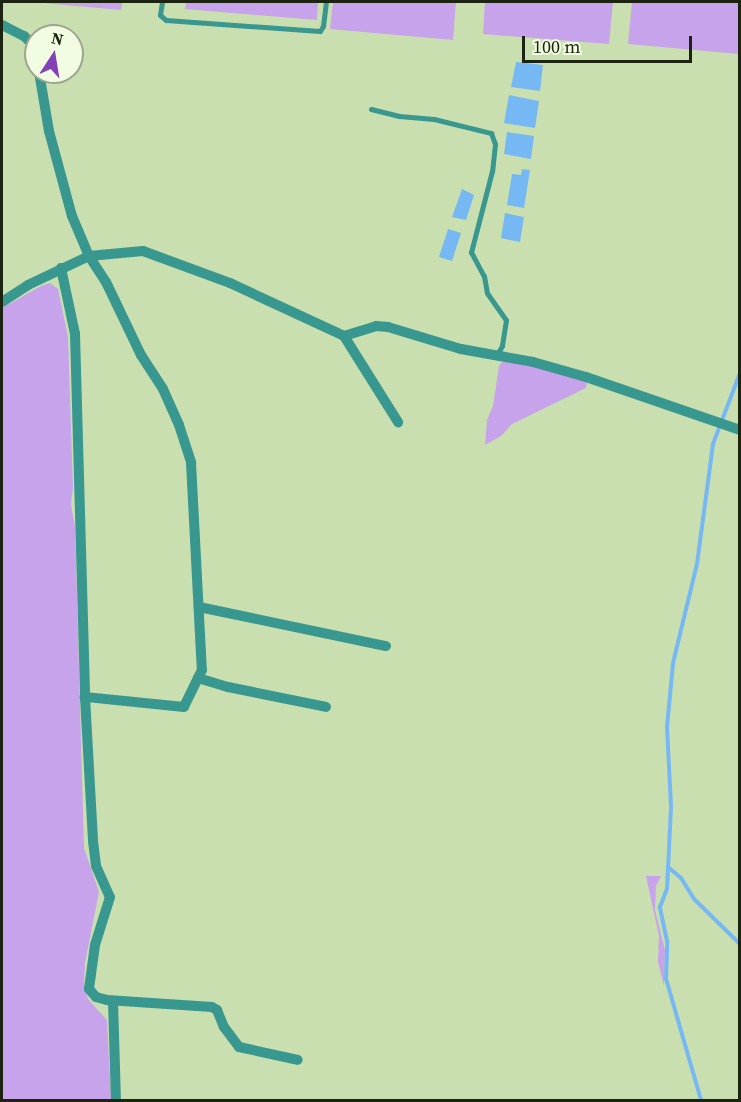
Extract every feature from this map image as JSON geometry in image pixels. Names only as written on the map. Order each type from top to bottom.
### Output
[{"type":"street","points":[[2,26],[24,36]]},
{"type":"street","points":[[41,84],[58,166],[72,216],[89,256],[106,282],[141,355],[163,389],[191,463],[202,670],[184,707],[85,697]]},
{"type":"street","points":[[2,302],[61,268],[89,256],[127,251],[143,251],[160,256],[230,283],[344,336],[398,422]]},
{"type":"street","points":[[61,268],[75,334],[85,697],[96,866],[110,897],[95,945],[89,989],[96,997],[113,1001],[212,1007],[217,1010],[224,1027],[239,1047],[298,1060]]},
{"type":"street","points":[[344,336],[376,326],[388,327],[586,377],[740,430]]},
{"type":"street","points":[[199,607],[386,646]]},
{"type":"street","points":[[198,678],[326,707]]},
{"type":"street","points":[[113,1001],[116,1101]]},
{"type":"lane","points":[[162,2],[160,15],[166,20],[320,31],[323,26],[326,2]]},
{"type":"lane","points":[[371,109],[399,116],[434,119],[491,133],[495,144],[492,171],[471,252],[484,276],[487,293],[506,320],[502,346],[496,356]]},
{"type":"shaded area","points":[[32,2],[122,2],[121,10]]},
{"type":"shaded area","points":[[186,2],[318,2],[317,20],[185,9]]},
{"type":"shaded area","points":[[333,2],[456,2],[453,40],[330,29]]},
{"type":"shaded area","points":[[485,2],[613,2],[609,44],[483,34]]},
{"type":"shaded area","points":[[632,2],[739,2],[739,54],[628,44]]},
{"type":"shaded area","points":[[50,283],[58,289],[68,337],[73,488],[71,504],[75,527],[84,848],[99,892],[85,963],[84,985],[88,999],[107,1020],[111,1100],[2,1100],[2,308]]},
{"type":"shaded area","points":[[502,362],[534,364],[587,382],[586,388],[512,424],[501,436],[485,445],[487,420],[493,406],[499,366]]},
{"type":"shaded area","points":[[646,876],[661,876],[656,886],[655,910],[665,950],[664,986],[658,962],[659,936]]},
{"type":"water","points":[[516,62],[543,65],[540,91],[511,87]]},
{"type":"water","points":[[509,95],[539,101],[535,128],[504,123]]},
{"type":"water","points":[[507,132],[534,136],[531,159],[504,154]]},
{"type":"water","points":[[522,169],[530,170],[524,208],[507,205],[512,174],[521,175]]},
{"type":"water","points":[[462,189],[474,195],[466,220],[452,217]]},
{"type":"water","points":[[505,213],[524,217],[520,242],[501,238]]},
{"type":"water","points":[[448,229],[461,233],[452,261],[439,257]]},
{"type":"waterway","points":[[701,1100],[666,979],[667,941],[660,907],[667,889],[671,806],[667,727],[673,663],[697,564],[713,444],[740,373]]},
{"type":"waterway","points":[[668,867],[681,878],[694,899],[740,944]]}]
